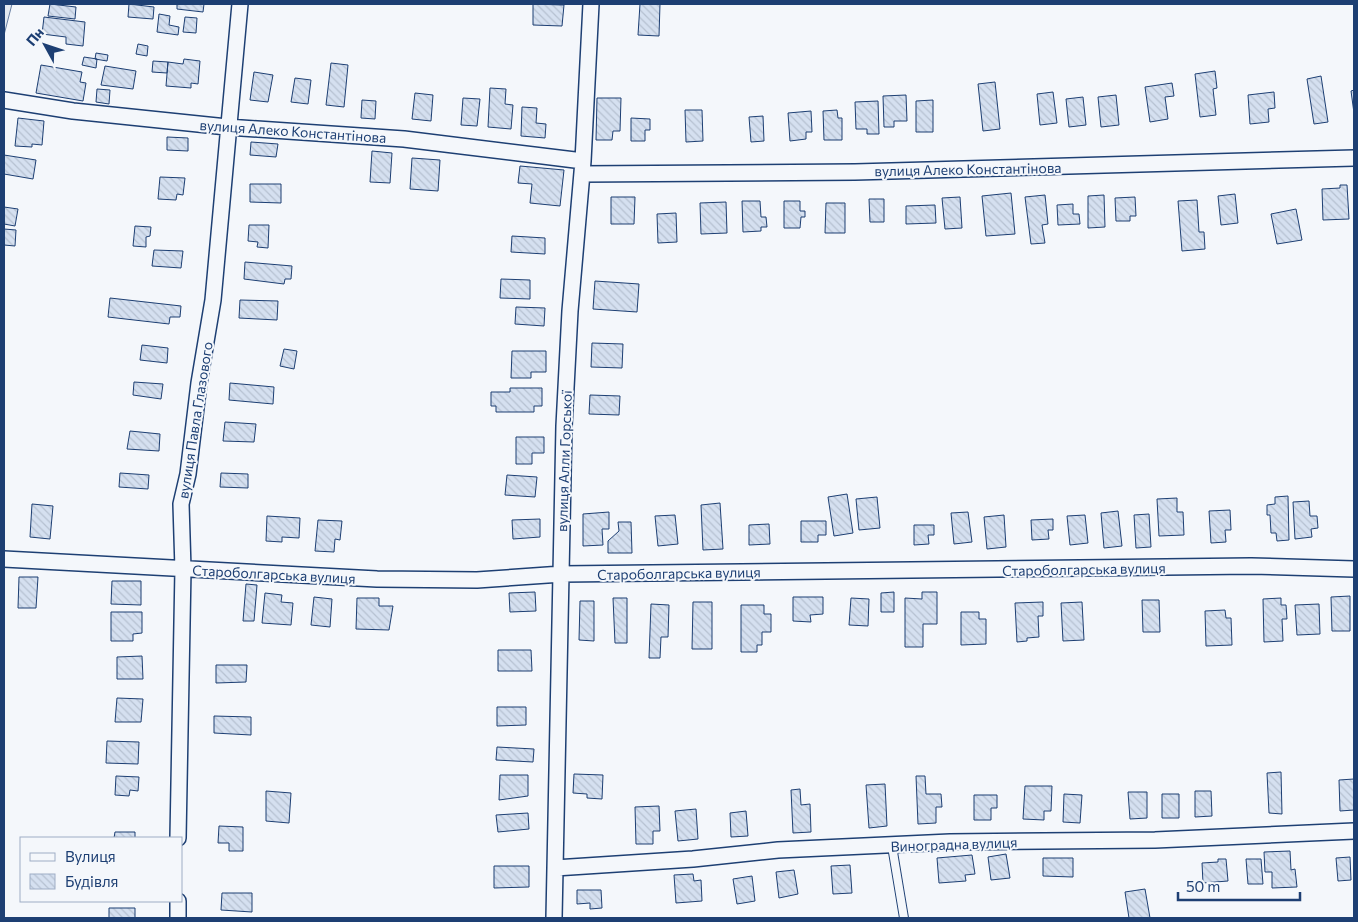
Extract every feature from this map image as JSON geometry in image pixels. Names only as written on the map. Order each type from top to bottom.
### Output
[{"type":"street","name":"вулиця Павла Глазового","points":[[178,837],[183,569],[182,504],[213,300],[227,127],[240,4]]},
{"type":"street","name":"вулиця Алли Горської","points":[[554,918],[564,426],[591,4]]},
{"type":"street","name":"вулиця Алеко Константінова","points":[[4,100],[74,111],[227,127],[404,138],[582,168],[854,172],[1354,158]]},
{"type":"street","name":"Староболгарська вулиця","points":[[4,559],[376,579],[477,580],[562,574],[1251,566],[1354,569]]},
{"type":"street","name":"Виноградна вулиця","points":[[555,868],[693,859],[778,850],[950,842],[1156,840],[1354,831]]},
{"type":"street","points":[[178,902],[178,918]]},
{"type":"lane","points":[[892,846],[904,918]]},
{"type":"shaded area","points":[[4,4],[12,4],[4,35]]},
{"type":"building","points":[[50,4],[76,7],[75,19],[48,16]]},
{"type":"building","points":[[129,4],[154,7],[153,19],[128,17]]},
{"type":"building","points":[[177,4],[204,4],[203,12],[177,9]]},
{"type":"building","points":[[533,4],[564,5],[562,26],[533,25]]},
{"type":"building","points":[[640,4],[660,4],[659,36],[638,35]]},
{"type":"building","points":[[159,14],[170,16],[169,25],[179,27],[178,35],[157,32]]},
{"type":"building","points":[[44,17],[85,22],[83,46],[66,44],[66,37],[42,34]]},
{"type":"building","points":[[185,17],[197,18],[196,33],[183,32]]},
{"type":"building","points":[[138,44],[148,46],[147,56],[136,54]]},
{"type":"building","points":[[96,53],[108,55],[107,61],[95,59]]},
{"type":"building","points":[[84,57],[97,59],[96,68],[82,65]]},
{"type":"building","points":[[184,59],[200,61],[198,84],[191,83],[191,88],[166,86],[168,62],[183,64]]},
{"type":"building","points":[[153,61],[168,62],[167,73],[152,72]]},
{"type":"building","points":[[331,63],[348,65],[344,107],[326,105]]},
{"type":"building","points":[[41,65],[82,72],[80,82],[86,83],[83,101],[36,93]]},
{"type":"building","points":[[105,66],[136,71],[133,89],[101,85]]},
{"type":"building","points":[[1215,71],[1217,88],[1213,89],[1216,115],[1200,117],[1195,74]]},
{"type":"building","points":[[254,72],[273,75],[268,102],[250,100]]},
{"type":"building","points":[[1321,76],[1328,122],[1314,124],[1307,79]]},
{"type":"building","points":[[295,78],[311,80],[308,104],[291,102]]},
{"type":"building","points":[[995,82],[1000,129],[983,131],[978,84]]},
{"type":"building","points":[[1172,83],[1174,96],[1165,97],[1168,119],[1150,122],[1145,87]]},
{"type":"building","points":[[490,88],[506,89],[505,104],[513,105],[511,129],[488,127]]},
{"type":"building","points":[[97,89],[110,90],[109,104],[96,102]]},
{"type":"building","points":[[1354,90],[1354,113],[1351,91]]},
{"type":"building","points":[[1053,92],[1057,123],[1040,125],[1037,94]]},
{"type":"building","points":[[1274,92],[1275,108],[1268,109],[1269,122],[1250,124],[1248,95]]},
{"type":"building","points":[[415,93],[433,95],[431,121],[412,119]]},
{"type":"building","points":[[906,95],[907,121],[894,121],[894,127],[884,127],[883,96]]},
{"type":"building","points":[[1116,95],[1119,125],[1101,127],[1098,97]]},
{"type":"building","points":[[1083,97],[1086,125],[1069,127],[1066,99]]},
{"type":"building","points":[[463,98],[480,99],[477,126],[461,125]]},
{"type":"building","points":[[597,98],[621,98],[620,131],[613,131],[612,140],[596,140]]},
{"type":"building","points":[[362,100],[376,101],[375,119],[361,118]]},
{"type":"building","points":[[933,100],[933,132],[916,132],[916,101]]},
{"type":"building","points":[[878,101],[879,134],[867,134],[867,129],[856,129],[855,102]]},
{"type":"building","points":[[522,107],[537,108],[536,123],[546,124],[545,138],[521,136]]},
{"type":"building","points":[[685,110],[702,110],[703,141],[686,142]]},
{"type":"building","points":[[837,110],[838,118],[842,118],[842,140],[824,140],[823,111]]},
{"type":"building","points":[[811,111],[812,132],[806,132],[806,139],[790,141],[788,113]]},
{"type":"building","points":[[763,116],[764,141],[751,142],[749,117]]},
{"type":"building","points":[[18,118],[44,121],[42,145],[32,144],[32,147],[15,146]]},
{"type":"building","points":[[631,118],[650,119],[650,130],[645,130],[645,141],[631,141]]},
{"type":"building","points":[[167,137],[188,138],[188,151],[167,150]]},
{"type":"building","points":[[251,142],[278,144],[276,157],[250,155]]},
{"type":"building","points":[[372,151],[392,153],[390,183],[370,182]]},
{"type":"building","points":[[4,155],[36,160],[33,179],[4,174]]},
{"type":"building","points":[[412,158],[440,160],[438,191],[410,189]]},
{"type":"building","points":[[520,166],[564,170],[560,206],[530,203],[532,184],[518,183]]},
{"type":"building","points":[[160,177],[185,178],[183,195],[177,194],[176,200],[158,199]]},
{"type":"building","points":[[250,184],[281,184],[281,203],[250,202]]},
{"type":"building","points":[[1340,185],[1347,185],[1349,219],[1323,220],[1322,189],[1340,188]]},
{"type":"building","points":[[1011,193],[1015,234],[986,236],[982,196]]},
{"type":"building","points":[[1235,194],[1238,223],[1221,225],[1218,196]]},
{"type":"building","points":[[1045,195],[1048,224],[1042,225],[1045,243],[1031,244],[1025,197]]},
{"type":"building","points":[[1104,195],[1105,227],[1088,228],[1088,196]]},
{"type":"building","points":[[611,197],[635,197],[634,224],[611,224]]},
{"type":"building","points":[[960,197],[962,228],[945,229],[942,198]]},
{"type":"building","points":[[1135,197],[1136,216],[1130,216],[1130,221],[1116,221],[1115,198]]},
{"type":"building","points":[[869,199],[884,199],[884,222],[870,222]]},
{"type":"building","points":[[1197,200],[1199,232],[1204,232],[1205,249],[1182,251],[1178,201]]},
{"type":"building","points":[[742,201],[760,201],[761,217],[766,217],[767,227],[761,227],[761,231],[743,232]]},
{"type":"building","points":[[784,201],[800,201],[800,211],[805,211],[805,217],[801,217],[800,228],[784,228]]},
{"type":"building","points":[[726,202],[727,233],[701,234],[700,203]]},
{"type":"building","points":[[826,203],[845,203],[845,233],[825,233]]},
{"type":"building","points":[[1073,204],[1073,214],[1079,214],[1080,224],[1058,225],[1057,205]]},
{"type":"building","points":[[935,205],[936,223],[906,224],[906,206]]},
{"type":"building","points":[[4,207],[18,209],[15,226],[4,224]]},
{"type":"building","points":[[1296,209],[1302,240],[1277,244],[1271,214]]},
{"type":"building","points":[[676,213],[677,242],[658,243],[657,214]]},
{"type":"building","points":[[249,225],[269,225],[268,248],[257,247],[258,242],[248,241]]},
{"type":"building","points":[[135,226],[151,227],[150,236],[146,237],[146,247],[133,246]]},
{"type":"building","points":[[4,229],[16,230],[15,246],[4,245]]},
{"type":"building","points":[[512,236],[545,238],[545,254],[511,252]]},
{"type":"building","points":[[154,250],[183,251],[181,268],[152,266]]},
{"type":"building","points":[[245,262],[292,266],[291,279],[285,279],[284,284],[244,279]]},
{"type":"building","points":[[501,279],[530,280],[530,299],[500,298]]},
{"type":"building","points":[[595,281],[639,284],[637,312],[593,309]]},
{"type":"building","points":[[110,298],[181,306],[180,317],[170,317],[169,324],[108,317]]},
{"type":"building","points":[[240,300],[278,301],[277,320],[239,318]]},
{"type":"building","points":[[516,307],[545,308],[544,326],[515,324]]},
{"type":"building","points":[[592,343],[623,344],[622,368],[591,367]]},
{"type":"building","points":[[142,345],[168,348],[167,363],[140,360]]},
{"type":"building","points":[[284,349],[297,351],[294,369],[280,366]]},
{"type":"building","points":[[512,351],[546,351],[546,372],[531,372],[531,378],[511,378]]},
{"type":"building","points":[[134,382],[163,384],[161,399],[133,395]]},
{"type":"building","points":[[230,383],[274,387],[273,404],[229,400]]},
{"type":"building","points":[[510,388],[542,388],[542,406],[534,406],[534,412],[496,412],[496,406],[491,406],[491,392],[510,392]]},
{"type":"building","points":[[590,395],[620,396],[619,415],[589,414]]},
{"type":"building","points":[[225,422],[256,424],[254,442],[223,441]]},
{"type":"building","points":[[130,431],[160,434],[159,451],[127,449]]},
{"type":"building","points":[[516,437],[544,437],[544,453],[532,453],[532,464],[516,464]]},
{"type":"building","points":[[120,473],[149,475],[148,489],[119,487]]},
{"type":"building","points":[[221,473],[248,474],[248,488],[220,487]]},
{"type":"building","points":[[507,475],[537,477],[535,497],[505,495]]},
{"type":"building","points":[[847,494],[853,533],[834,536],[828,497]]},
{"type":"building","points":[[1288,496],[1289,540],[1277,541],[1276,533],[1271,533],[1270,515],[1267,515],[1267,505],[1275,504],[1275,497]]},
{"type":"building","points":[[877,497],[880,528],[859,530],[856,499]]},
{"type":"building","points":[[1177,498],[1177,512],[1183,512],[1184,535],[1159,536],[1157,499]]},
{"type":"building","points":[[1309,501],[1310,516],[1317,516],[1318,528],[1311,529],[1312,537],[1295,539],[1293,502]]},
{"type":"building","points":[[720,503],[723,549],[703,550],[701,505]]},
{"type":"building","points":[[32,504],[53,506],[50,539],[30,537]]},
{"type":"building","points":[[1230,510],[1231,530],[1225,530],[1226,542],[1211,543],[1209,511]]},
{"type":"building","points":[[1118,511],[1122,546],[1104,548],[1101,513]]},
{"type":"building","points":[[609,512],[609,529],[602,529],[603,545],[583,546],[583,514]]},
{"type":"building","points":[[968,512],[972,542],[954,544],[951,513]]},
{"type":"building","points":[[1149,514],[1151,547],[1136,548],[1134,515]]},
{"type":"building","points":[[675,515],[678,544],[658,546],[655,516]]},
{"type":"building","points":[[1004,515],[1006,547],[987,549],[984,517]]},
{"type":"building","points":[[1085,515],[1088,543],[1070,545],[1067,516]]},
{"type":"building","points":[[267,516],[300,518],[299,538],[282,537],[282,542],[266,541]]},
{"type":"building","points":[[540,519],[540,537],[513,539],[512,520]]},
{"type":"building","points":[[1053,519],[1053,530],[1048,530],[1049,539],[1032,540],[1031,520]]},
{"type":"building","points":[[318,520],[342,521],[340,540],[335,539],[334,552],[315,551]]},
{"type":"building","points":[[801,521],[826,521],[826,535],[818,535],[818,542],[801,542]]},
{"type":"building","points":[[618,522],[631,522],[632,553],[608,553],[608,541],[619,531]]},
{"type":"building","points":[[769,524],[770,544],[749,545],[749,525]]},
{"type":"building","points":[[914,525],[934,525],[934,535],[928,535],[929,544],[914,545]]},
{"type":"building","points":[[19,577],[38,577],[36,608],[18,608]]},
{"type":"building","points":[[112,581],[141,581],[141,605],[111,604]]},
{"type":"building","points":[[246,584],[257,585],[254,621],[243,621]]},
{"type":"building","points":[[535,592],[536,611],[510,612],[509,593]]},
{"type":"building","points":[[894,592],[894,612],[881,612],[881,593]]},
{"type":"building","points":[[922,592],[937,592],[937,624],[923,624],[923,647],[905,647],[905,598],[922,599]]},
{"type":"building","points":[[265,593],[282,595],[281,602],[293,603],[291,625],[262,623]]},
{"type":"building","points":[[1350,596],[1350,631],[1332,631],[1331,597]]},
{"type":"building","points":[[314,597],[332,599],[330,627],[311,625]]},
{"type":"building","points":[[793,597],[823,597],[823,614],[810,615],[811,622],[793,621]]},
{"type":"building","points":[[357,598],[379,598],[379,606],[393,606],[389,630],[356,629]]},
{"type":"building","points":[[613,598],[627,598],[627,643],[615,643]]},
{"type":"building","points":[[851,598],[869,599],[868,626],[849,625]]},
{"type":"building","points":[[1281,598],[1281,605],[1286,605],[1287,619],[1282,619],[1283,641],[1264,642],[1263,599]]},
{"type":"building","points":[[1142,600],[1159,600],[1160,632],[1143,632]]},
{"type":"building","points":[[580,601],[594,601],[594,641],[579,640]]},
{"type":"building","points":[[693,602],[712,602],[712,649],[692,649]]},
{"type":"building","points":[[1043,602],[1043,616],[1038,616],[1039,637],[1027,638],[1027,641],[1017,642],[1015,603]]},
{"type":"building","points":[[1082,602],[1084,640],[1063,641],[1061,603]]},
{"type":"building","points":[[651,604],[669,605],[668,637],[661,637],[660,658],[649,658]]},
{"type":"building","points":[[1319,604],[1320,634],[1297,635],[1295,605]]},
{"type":"building","points":[[741,605],[764,605],[764,614],[771,614],[771,632],[762,632],[762,645],[757,645],[757,652],[741,652]]},
{"type":"building","points":[[1225,610],[1226,618],[1231,618],[1232,645],[1206,646],[1205,611]]},
{"type":"building","points":[[111,612],[142,612],[142,633],[133,634],[133,641],[111,641]]},
{"type":"building","points":[[961,612],[979,612],[979,619],[986,619],[986,644],[961,645]]},
{"type":"building","points":[[498,650],[531,650],[532,671],[498,671]]},
{"type":"building","points":[[142,656],[143,679],[117,679],[117,657]]},
{"type":"building","points":[[216,665],[247,665],[246,682],[216,683]]},
{"type":"building","points":[[117,698],[143,699],[141,722],[115,722]]},
{"type":"building","points":[[497,707],[526,707],[526,725],[497,726]]},
{"type":"building","points":[[214,716],[251,717],[251,735],[214,733]]},
{"type":"building","points":[[107,741],[139,742],[138,764],[106,763]]},
{"type":"building","points":[[497,747],[534,749],[533,762],[496,760]]},
{"type":"building","points":[[1281,772],[1282,814],[1269,813],[1267,773]]},
{"type":"building","points":[[574,774],[603,775],[602,799],[587,798],[587,794],[573,793]]},
{"type":"building","points":[[500,775],[528,775],[528,796],[499,800]]},
{"type":"building","points":[[116,776],[139,777],[138,791],[130,790],[129,796],[115,795]]},
{"type":"building","points":[[916,776],[925,776],[926,794],[941,794],[942,807],[936,807],[936,823],[918,824]]},
{"type":"building","points":[[1354,779],[1354,810],[1340,811],[1339,780]]},
{"type":"building","points":[[885,784],[887,826],[869,828],[866,785]]},
{"type":"building","points":[[1025,786],[1052,786],[1051,811],[1044,811],[1044,820],[1023,819]]},
{"type":"building","points":[[800,789],[801,805],[810,804],[811,832],[793,833],[791,790]]},
{"type":"building","points":[[266,791],[291,793],[289,823],[266,821]]},
{"type":"building","points":[[1195,791],[1211,791],[1212,816],[1195,817]]},
{"type":"building","points":[[1128,792],[1147,792],[1147,818],[1130,819]]},
{"type":"building","points":[[1064,794],[1082,795],[1080,823],[1063,822]]},
{"type":"building","points":[[1162,794],[1179,794],[1179,818],[1162,818]]},
{"type":"building","points":[[974,795],[997,795],[997,808],[991,808],[991,820],[974,820]]},
{"type":"building","points":[[659,806],[660,831],[653,831],[653,844],[636,844],[635,807]]},
{"type":"building","points":[[696,809],[698,839],[678,841],[675,811]]},
{"type":"building","points":[[746,811],[748,836],[731,837],[730,813]]},
{"type":"building","points":[[528,813],[529,829],[498,832],[496,815]]},
{"type":"building","points":[[219,826],[243,827],[243,851],[229,851],[229,843],[218,843]]},
{"type":"building","points":[[115,832],[135,832],[135,837],[114,837]]},
{"type":"building","points":[[1290,851],[1291,870],[1295,869],[1297,887],[1272,888],[1272,872],[1265,872],[1264,852]]},
{"type":"building","points":[[1006,854],[1010,878],[991,880],[988,857]]},
{"type":"building","points":[[972,855],[975,874],[965,875],[966,881],[939,883],[937,858]]},
{"type":"building","points":[[1350,857],[1351,880],[1338,881],[1336,858]]},
{"type":"building","points":[[1043,858],[1073,858],[1073,877],[1043,876]]},
{"type":"building","points":[[1218,859],[1226,859],[1228,881],[1203,883],[1202,863],[1218,862]]},
{"type":"building","points":[[1246,859],[1261,859],[1263,884],[1248,884]]},
{"type":"building","points":[[850,865],[852,893],[833,894],[831,866]]},
{"type":"building","points":[[494,866],[529,866],[529,887],[494,888]]},
{"type":"building","points":[[794,870],[798,894],[779,898],[776,872]]},
{"type":"building","points":[[693,874],[694,881],[701,880],[702,901],[676,903],[674,875]]},
{"type":"building","points":[[752,876],[755,901],[737,904],[733,879]]},
{"type":"building","points":[[1145,889],[1150,918],[1129,918],[1125,892]]},
{"type":"building","points":[[577,890],[601,890],[602,908],[590,909],[590,903],[577,904]]},
{"type":"building","points":[[222,893],[252,893],[252,912],[221,910]]},
{"type":"building","points":[[109,908],[135,908],[135,918],[109,918]]}]
